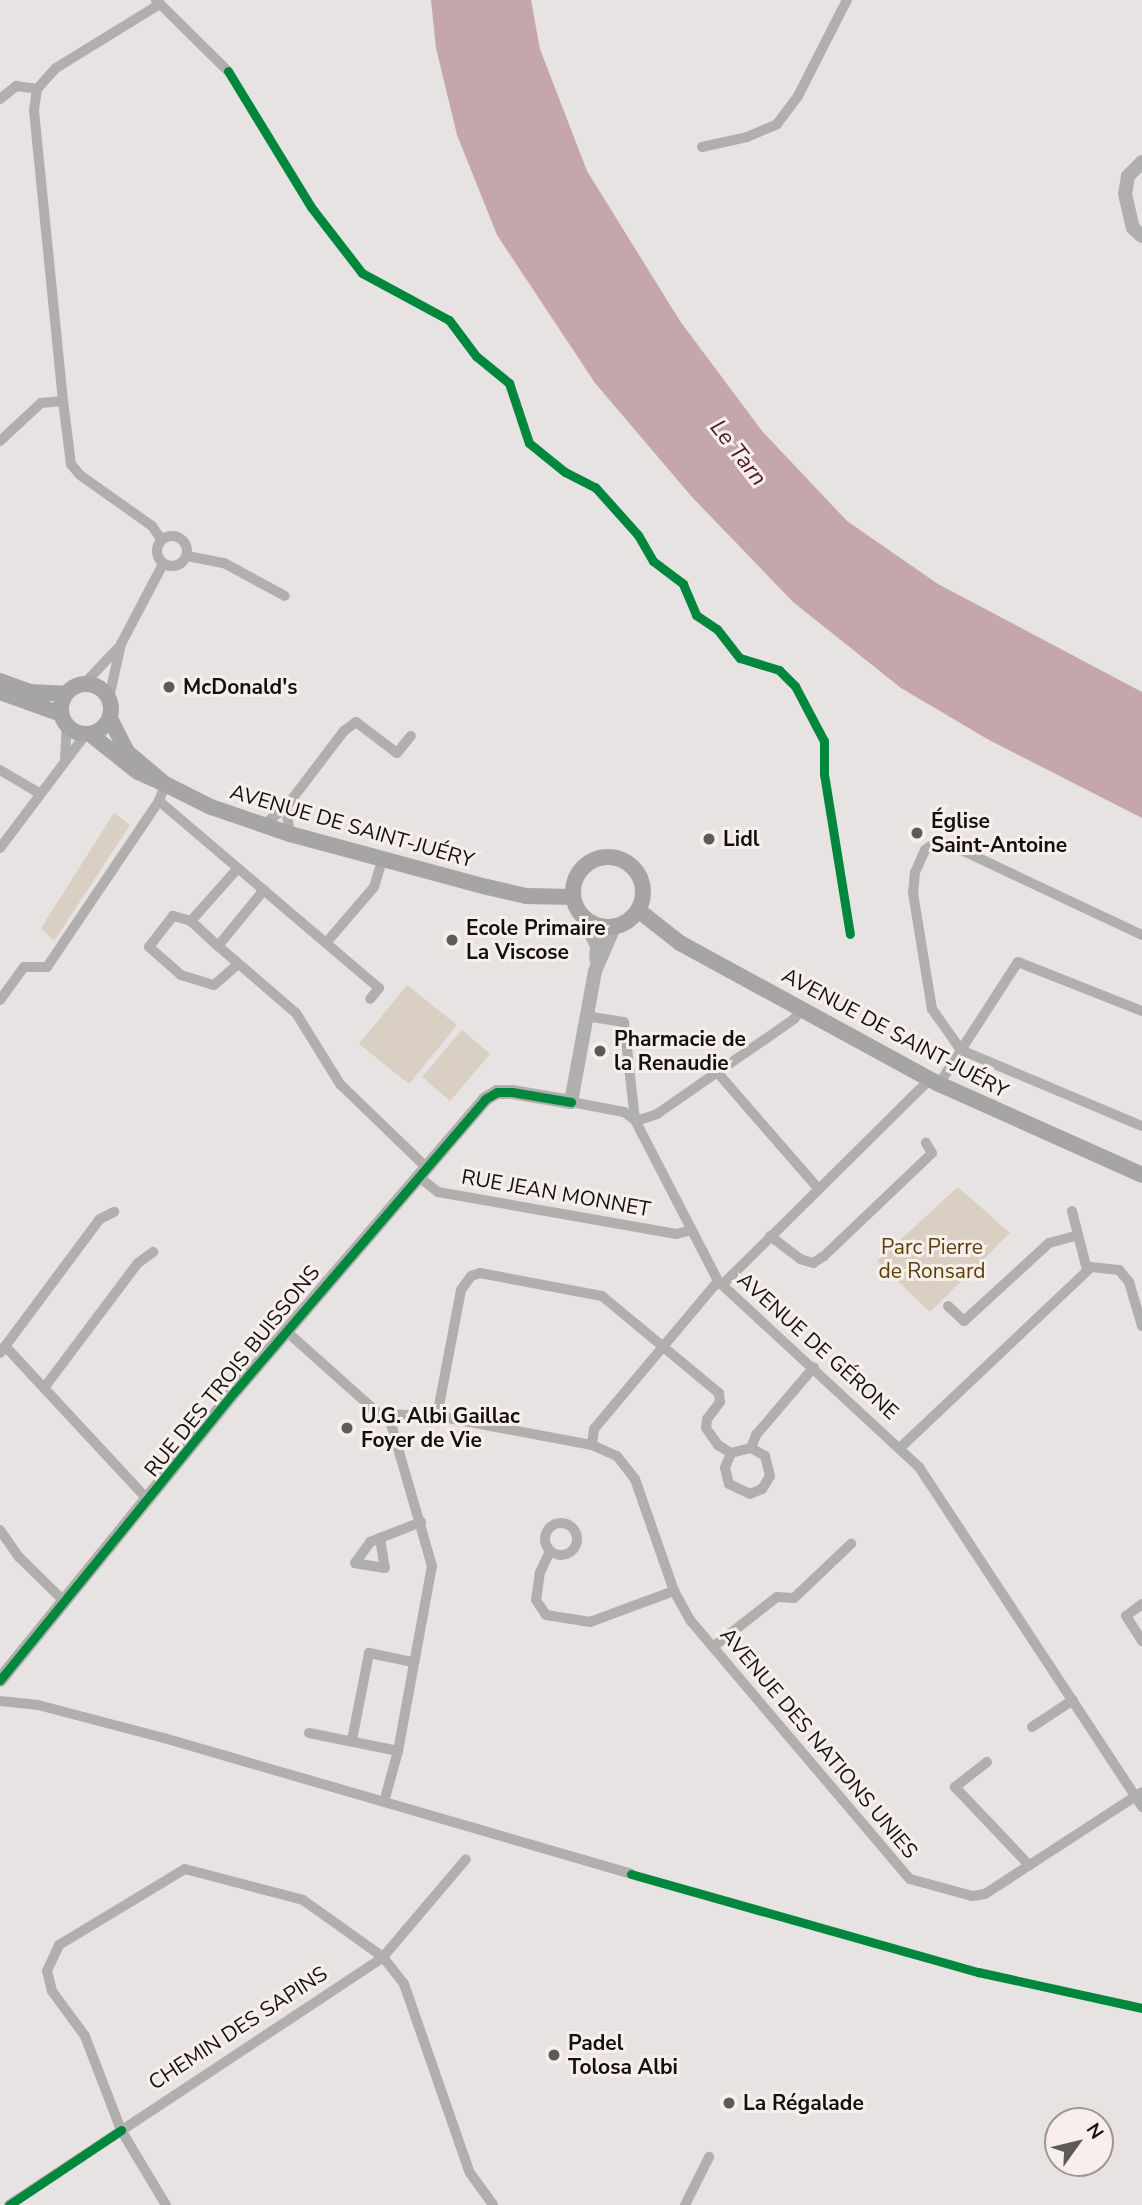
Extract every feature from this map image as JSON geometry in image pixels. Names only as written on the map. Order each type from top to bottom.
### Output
[{"type":"main road","points":[[0,681],[30,692],[65,694],[84,684],[97,686],[109,698],[110,718],[102,729],[88,734],[64,720],[0,692]]},
{"type":"main road","points":[[64,720],[65,694]]},
{"type":"main road","name":"AVENUE DE SAINT-JUÉRY","points":[[110,718],[127,752],[165,784]]},
{"type":"main road","name":"AVENUE DE SAINT-JUÉRY","points":[[88,734],[138,772],[262,826],[526,896],[573,897]]},
{"type":"main road","points":[[613,857],[638,874],[643,893],[638,911],[614,927],[591,923],[582,916],[573,897],[576,876],[592,860],[613,857]]},
{"type":"main road","name":"AVENUE DE SAINT-JUÉRY","points":[[638,911],[663,933],[803,1007],[935,1082],[1142,1175]]},
{"type":"street","points":[[702,147],[747,137],[777,124],[798,96],[847,0]]},
{"type":"street","points":[[162,539],[152,526],[80,475],[71,464],[34,110],[37,89],[56,68],[158,2],[228,71]]},
{"type":"street","points":[[0,99],[16,86],[37,89]]},
{"type":"street","points":[[1142,162],[1128,176],[1125,194],[1133,228],[1142,236]]},
{"type":"street","points":[[0,441],[41,403],[63,401]]},
{"type":"street","points":[[162,539],[181,538],[187,556]]},
{"type":"street","points":[[162,539],[156,552],[163,564]]},
{"type":"street","points":[[163,564],[177,565],[187,556]]},
{"type":"street","points":[[187,556],[224,563],[285,596]]},
{"type":"street","points":[[84,684],[121,644],[163,564]]},
{"type":"street","points":[[109,698],[121,644]]},
{"type":"street","points":[[64,720],[65,759]]},
{"type":"street","points":[[262,826],[286,807],[344,731],[356,722],[397,754],[411,736]]},
{"type":"street","points":[[0,848],[65,759],[88,734]]},
{"type":"street","points":[[0,770],[39,793]]},
{"type":"street","points":[[0,1000],[24,967],[47,967],[159,801],[165,784]]},
{"type":"street","points":[[159,801],[379,988],[370,999]]},
{"type":"street","points":[[286,807],[290,834]]},
{"type":"street","points":[[1142,934],[937,841],[926,850],[915,872],[913,893],[932,1009],[961,1050],[1142,1126]]},
{"type":"street","points":[[326,943],[374,887],[383,858]]},
{"type":"street","points":[[237,868],[191,921],[173,916],[149,944],[152,953],[181,975],[214,985],[238,964]]},
{"type":"street","points":[[218,946],[264,890]]},
{"type":"street","points":[[582,916],[597,946],[595,971],[571,1102],[624,1112],[636,1120],[657,1114],[794,1019],[803,1007]]},
{"type":"street","name":"RUE JEAN MONNET","points":[[191,921],[296,1013],[312,1043],[340,1084],[438,1192],[676,1234],[692,1230]]},
{"type":"street","points":[[595,971],[614,927]]},
{"type":"street","points":[[592,1445],[594,1429],[662,1344],[720,1283],[818,1188],[935,1082],[961,1050],[1018,962],[1142,1011]]},
{"type":"street","name":"AVENUE DE GÉRONE","points":[[586,1016],[624,1022],[636,1120],[720,1283],[902,1446],[1139,1794],[1142,1807]]},
{"type":"street","points":[[717,1072],[818,1188]]},
{"type":"street","name":"RUE DES TROIS BUISSONS","points":[[0,1680],[286,1331],[485,1099],[497,1092],[571,1102]]},
{"type":"street","points":[[770,1236],[800,1259],[813,1263],[824,1256],[932,1153],[926,1143]]},
{"type":"street","points":[[1072,1211],[1087,1270]]},
{"type":"street","points":[[114,1212],[100,1219],[2,1350],[44,1388],[148,1500]]},
{"type":"street","points":[[948,1306],[964,1321],[1049,1243],[1078,1235]]},
{"type":"street","points":[[44,1388],[138,1263],[153,1252]]},
{"type":"street","points":[[902,1446],[1087,1270],[1103,1265],[1119,1270],[1129,1282],[1142,1326]]},
{"type":"street","points":[[437,1416],[465,1282],[480,1273],[602,1296],[719,1393],[720,1402],[707,1419],[706,1428],[710,1437],[731,1453]]},
{"type":"street","points":[[286,1331],[379,1414],[388,1414],[432,1566],[398,1751],[384,1802]]},
{"type":"street","points":[[751,1448],[756,1435],[814,1367]]},
{"type":"street","name":"AVENUE DES NATIONS UNIES","points":[[388,1414],[437,1416],[592,1445],[617,1456],[635,1479],[674,1591],[713,1647],[907,1877],[978,1896],[1139,1794]]},
{"type":"street","points":[[751,1448],[765,1456],[770,1476],[761,1489],[750,1494],[729,1484],[725,1468],[731,1453],[751,1448]]},
{"type":"street","points":[[380,1538],[421,1522]]},
{"type":"street","points":[[0,1530],[19,1557],[65,1602]]},
{"type":"street","points":[[713,1647],[777,1597],[794,1598],[851,1544]]},
{"type":"street","points":[[550,1551],[540,1572],[536,1600],[546,1615],[590,1622],[674,1591]]},
{"type":"street","points":[[1142,1604],[1126,1616],[1142,1641]]},
{"type":"street","points":[[352,1741],[369,1653],[413,1662]]},
{"type":"street","points":[[3,1699],[88,1717],[631,1874]]},
{"type":"street","points":[[1032,1727],[1073,1700]]},
{"type":"street","points":[[309,1733],[398,1751]]},
{"type":"street","points":[[987,1762],[955,1787],[1029,1864]]},
{"type":"street","name":"CHEMIN DES SAPINS","points":[[9,2205],[383,1957],[466,1858]]},
{"type":"street","points":[[166,2205],[121,2130],[85,2036],[47,1980],[51,1954],[59,1945],[185,1869],[303,1900],[383,1957],[404,1984],[470,2173],[493,2205]]},
{"type":"street","points":[[684,2205],[709,2157]]},
{"type":"green space","points":[[114,813],[130,825],[54,941],[41,928]]},
{"type":"green space","points":[[407,985],[457,1025],[409,1084],[359,1044]]},
{"type":"green space","points":[[462,1030],[490,1054],[450,1101],[422,1077]]},
{"type":"green space","name":"Parc Pierre de Ronsard","points":[[958,1187],[1010,1233],[930,1312],[877,1261]]},
{"type":"water","name":"Le Tarn","points":[[431,0],[531,0],[540,49],[587,171],[680,321],[762,431],[847,521],[938,584],[1142,692],[1142,818],[989,740],[901,688],[793,602],[692,497],[595,383],[497,235],[457,135],[436,48]]},
{"type":"cycle path","points":[[228,71],[311,207],[362,273],[449,320],[476,356],[509,383],[529,443],[565,472],[595,487],[638,535],[653,561],[683,584],[696,615],[717,629],[740,658],[779,670],[795,686],[824,741],[824,774],[850,934]]},
{"type":"cycle path","points":[[0,1680],[236,1390],[485,1099],[497,1092],[512,1092],[571,1102]]},
{"type":"cycle path","points":[[631,1874],[978,1972],[1142,2008]]},
{"type":"cycle path","points":[[9,2205],[121,2130]]},
{"type":"place","name":"McDonald's","points":[[169,687]]},
{"type":"place","name":"Église Saint-Antoine","points":[[917,833]]},
{"type":"place","name":"Lidl","points":[[709,839]]},
{"type":"place","name":"Ecole Primaire La Viscose","points":[[452,940]]},
{"type":"place","name":"Pharmacie de la Renaudie","points":[[600,1051]]},
{"type":"place","name":"U.G. Albi Gaillac Foyer de Vie","points":[[347,1428]]},
{"type":"place","name":"Padel Tolosa Albi","points":[[554,2055]]},
{"type":"place","name":"La Régalade","points":[[729,2103]]}]
